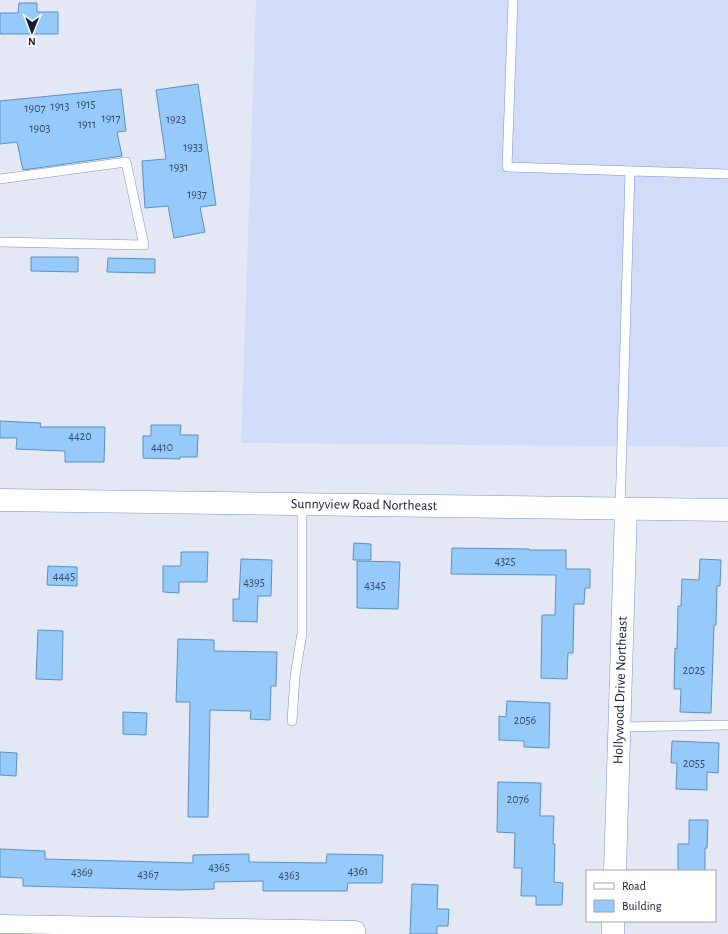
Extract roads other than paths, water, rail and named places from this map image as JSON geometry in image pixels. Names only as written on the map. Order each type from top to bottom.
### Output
[{"type":"main road","name":"Sunnyview Road Northeast","points":[[0,500],[728,510]]},
{"type":"main road","name":"Hollywood Drive Northeast","points":[[615,870],[620,727],[623,509]]},
{"type":"main road","points":[[613,922],[613,934]]},
{"type":"street","points":[[0,924],[356,930],[356,934]]},
{"type":"lane","points":[[513,0],[507,167],[728,174]]},
{"type":"lane","points":[[0,179],[126,162],[144,245],[0,242]]},
{"type":"lane","points":[[623,509],[630,172]]},
{"type":"lane","points":[[292,721],[295,676],[302,633],[302,504]]},
{"type":"lane","points":[[620,727],[728,725]]}]
